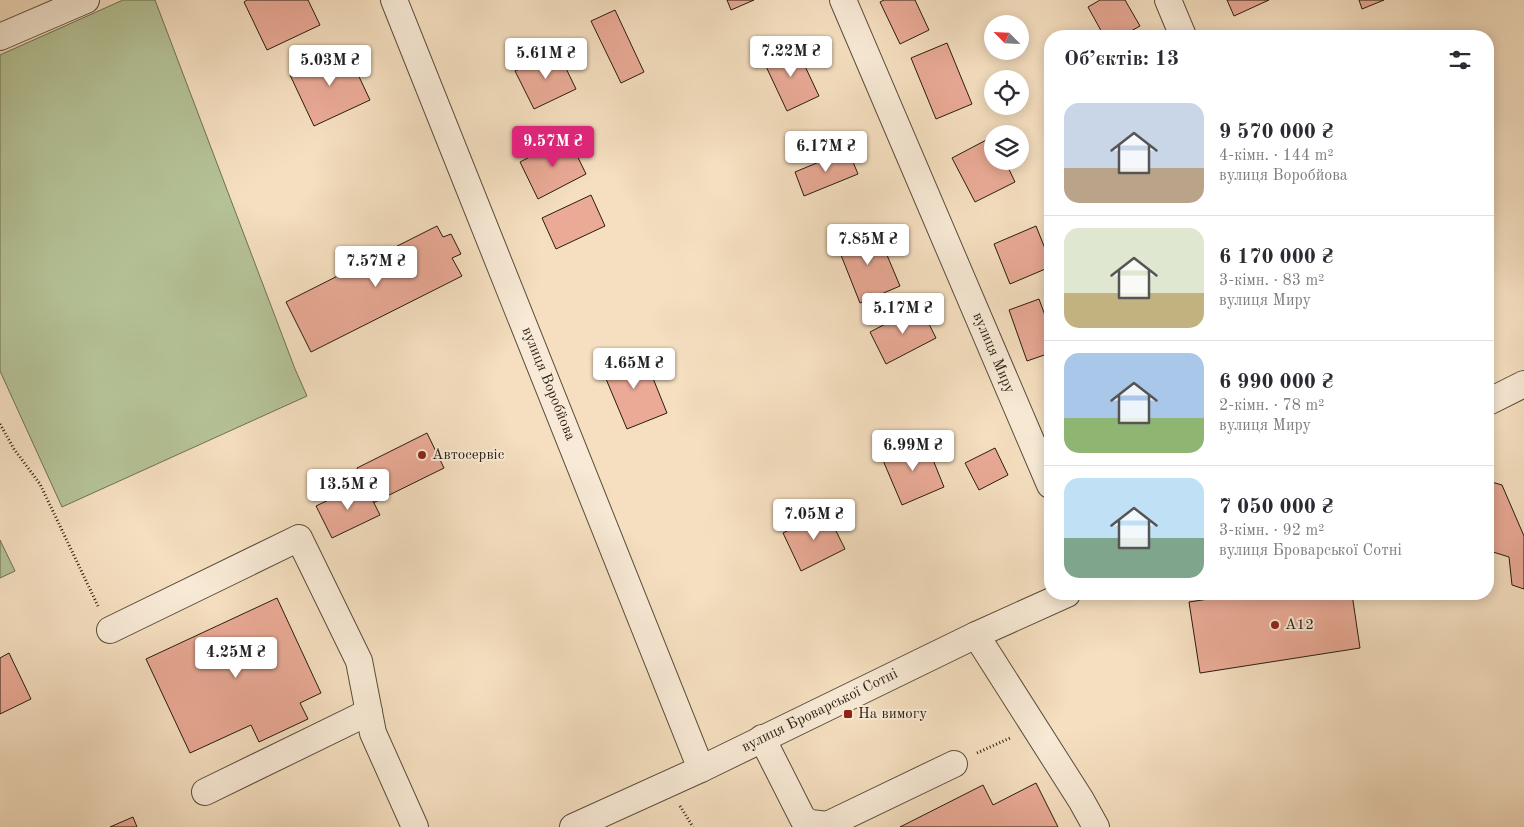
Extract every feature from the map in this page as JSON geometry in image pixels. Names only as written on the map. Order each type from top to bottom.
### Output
[{"type":"street","points":[[0,37],[86,0]]},
{"type":"street","name":"вулиця Воробйова","points":[[394,0],[701,769]]},
{"type":"street","name":"вулиця Миру","points":[[843,0],[1044,471]]},
{"type":"street","points":[[1168,0],[1180,30]]},
{"type":"street","points":[[1494,399],[1524,384]]},
{"type":"street","points":[[110,630],[299,538],[360,661],[373,733],[416,827]]},
{"type":"street","name":"вулиця Броварської Сотні","points":[[573,827],[701,769],[976,635],[1054,600]]},
{"type":"street","points":[[976,635],[1081,800],[1096,827]]},
{"type":"street","points":[[205,792],[369,712]]},
{"type":"street","points":[[762,738],[797,823],[827,825],[954,764]]},
{"type":"path","points":[[0,424],[14,449],[40,484],[110,630]]},
{"type":"path","points":[[954,764],[1034,726]]},
{"type":"green space","points":[[123,0],[155,0],[295,369],[307,396],[62,507],[0,371],[0,55]]},
{"type":"green space","points":[[0,540],[15,571],[0,578]]},
{"type":"building","points":[[247,0],[308,0],[320,25],[267,50],[244,2]]},
{"type":"building","points":[[727,0],[754,0],[731,10]]},
{"type":"building","points":[[884,0],[915,0],[929,30],[900,44],[880,2]]},
{"type":"building","points":[[1100,0],[1125,0],[1140,26],[1133,30],[1101,30],[1088,7]]},
{"type":"building","points":[[1227,0],[1269,0],[1234,16]]},
{"type":"building","points":[[1359,0],[1384,0],[1362,9]]},
{"type":"building","points":[[615,10],[644,72],[621,83],[591,21]]},
{"type":"building","points":[[947,43],[972,104],[936,119],[911,58]]},
{"type":"building","points":[[795,45],[819,96],[787,111],[763,60]]},
{"type":"building","points":[[346,49],[370,100],[314,126],[290,75]]},
{"type":"building","points":[[557,50],[576,89],[534,109],[515,71]]},
{"type":"building","points":[[568,137],[586,174],[538,199],[520,162]]},
{"type":"building","points":[[984,141],[984,170],[1009,170],[1015,182],[975,202],[952,158]]},
{"type":"building","points":[[848,150],[858,174],[804,196],[795,172]]},
{"type":"building","points":[[591,195],[605,226],[556,249],[542,218]]},
{"type":"building","points":[[437,226],[443,237],[451,234],[461,254],[452,258],[462,276],[311,352],[286,302]]},
{"type":"building","points":[[1036,226],[1044,246],[1044,270],[1010,284],[994,244]]},
{"type":"building","points":[[876,229],[900,286],[860,303],[837,245]]},
{"type":"building","points":[[1039,299],[1044,313],[1044,355],[1027,361],[1009,310]]},
{"type":"building","points":[[920,306],[936,338],[886,364],[870,332]]},
{"type":"building","points":[[642,351],[667,413],[627,429],[601,367]]},
{"type":"building","points":[[427,433],[444,468],[373,503],[357,468]]},
{"type":"building","points":[[925,440],[944,487],[902,505],[882,458]]},
{"type":"building","points":[[995,448],[1008,475],[979,490],[965,463]]},
{"type":"building","points":[[364,483],[380,515],[332,538],[316,506]]},
{"type":"building","points":[[1494,483],[1502,485],[1524,536],[1524,589],[1512,585],[1509,557],[1494,552]]},
{"type":"building","points":[[826,511],[845,549],[801,571],[783,533]]},
{"type":"building","points":[[277,598],[321,693],[300,703],[308,719],[259,742],[251,725],[190,753],[146,659]]},
{"type":"building","name":"А12","points":[[1202,600],[1353,600],[1360,648],[1200,673],[1189,602]]},
{"type":"building","points":[[9,653],[31,699],[0,714],[0,658]]},
{"type":"building","points":[[1036,783],[1058,827],[900,827],[983,785],[993,805]]},
{"type":"building","points":[[133,817],[137,827],[110,827]]},
{"type":"place","name":"Автосервіс","points":[[422,455]]},
{"type":"place","name":"А12","points":[[1275,625]]},
{"type":"place","name":"На вимогу","points":[[848,714]]}]
